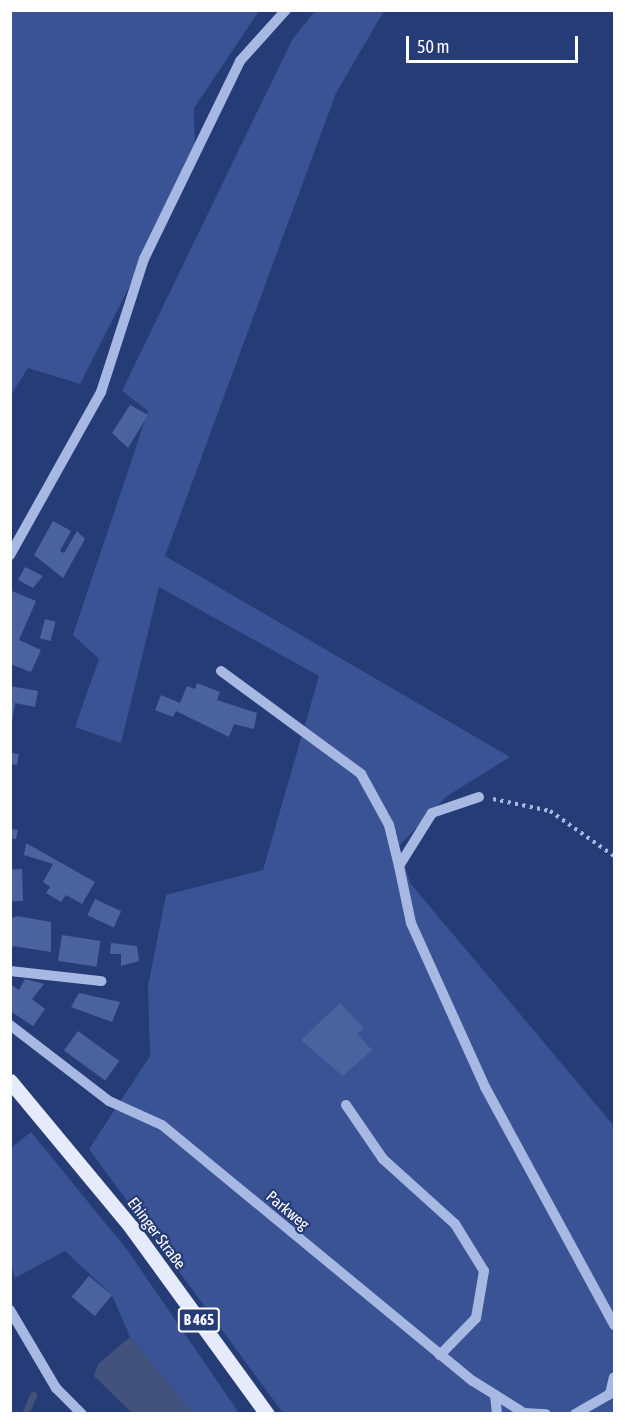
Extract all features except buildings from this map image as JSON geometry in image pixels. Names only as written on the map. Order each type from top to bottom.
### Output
[{"type":"main road","name":"Ehinger Straße","points":[[10,1081],[131,1227],[267,1413]]},
{"type":"street","points":[[10,555],[101,392],[144,259],[240,61],[286,10]]},
{"type":"street","points":[[221,671],[361,774],[389,825],[411,923],[485,1087],[615,1324]]},
{"type":"street","points":[[399,866],[432,813],[479,797]]},
{"type":"street","points":[[10,971],[101,981]]},
{"type":"street","name":"Parkweg","points":[[10,1025],[109,1101],[162,1125],[440,1355],[495,1395],[524,1413],[546,1413]]},
{"type":"street","points":[[346,1106],[383,1159],[455,1224],[484,1271],[476,1318],[440,1355]]},
{"type":"street","points":[[10,1310],[56,1388],[82,1413]]},
{"type":"street","points":[[575,1413],[610,1394],[615,1377]]},
{"type":"street","points":[[495,1395],[497,1413]]},
{"type":"path","points":[[479,797],[550,811],[615,856]]},
{"type":"shaded area","points":[[11,11],[259,11],[194,108],[195,157],[80,384],[28,368],[11,395]]},
{"type":"shaded area","points":[[315,11],[384,11],[336,93],[165,556],[510,757],[447,796],[399,846],[410,883],[614,1126],[614,1413],[283,1413],[89,1149],[150,1056],[148,986],[166,895],[263,870],[319,676],[159,587],[121,743],[75,727],[99,659],[73,635],[148,411],[122,391],[292,40]]},
{"type":"shaded area","points":[[31,1132],[128,1251],[239,1413],[193,1413],[130,1337],[112,1295],[65,1251],[15,1278],[11,1265],[11,1148]]},
{"type":"shaded area","points":[[130,1337],[193,1413],[132,1413],[94,1376],[98,1364]]},
{"type":"waterway","points":[[25,1414],[33,1395]]}]
